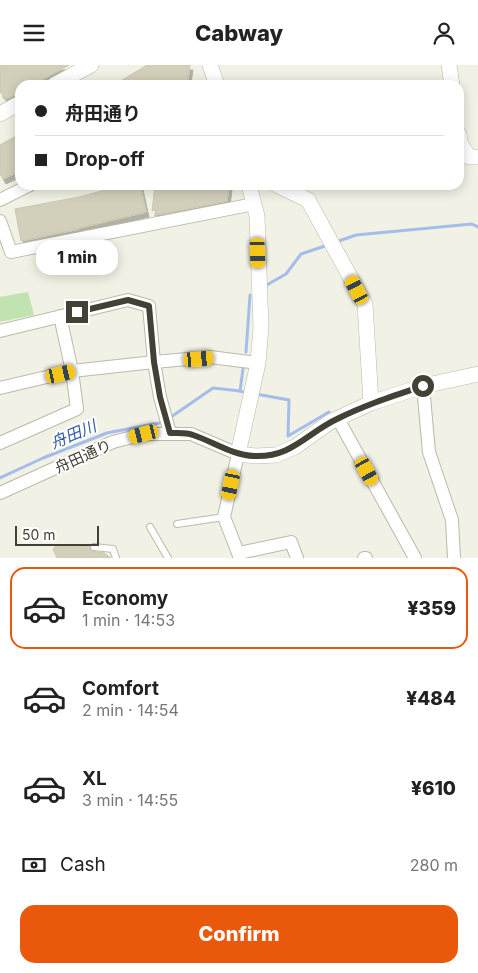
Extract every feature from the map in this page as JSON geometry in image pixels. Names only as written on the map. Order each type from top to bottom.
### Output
[{"type":"street","points":[[63,80],[91,65]]},
{"type":"street","points":[[210,65],[215,80]]},
{"type":"street","points":[[450,65],[452,80]]},
{"type":"street","points":[[0,114],[15,106]]},
{"type":"street","points":[[464,149],[469,157],[478,157]]},
{"type":"street","points":[[0,200],[20,190]]},
{"type":"street","points":[[250,190],[257,216],[261,327],[258,363],[224,517],[240,556],[291,542],[297,558]]},
{"type":"street","points":[[287,190],[308,200],[364,303],[371,403]]},
{"type":"street","points":[[0,221],[11,252],[254,204]]},
{"type":"street","points":[[0,331],[128,300],[149,306],[154,362],[160,397],[170,433]]},
{"type":"street","points":[[0,443],[77,409],[72,371],[60,316]]},
{"type":"street","points":[[0,388],[72,371],[154,362],[210,357],[258,363]]},
{"type":"street","name":"舟田通り","points":[[0,493],[113,442],[144,434],[191,434],[238,454],[256,456],[276,455],[294,447],[338,419],[371,403],[423,386],[478,374]]},
{"type":"street","points":[[423,386],[429,452],[452,520],[454,558]]},
{"type":"street","points":[[338,419],[415,558]]},
{"type":"lane","points":[[176,524],[224,517]]},
{"type":"lane","points":[[150,527],[168,558]]},
{"type":"lane","points":[[94,547],[113,549],[116,558]]},
{"type":"green space","points":[[28,292],[34,315],[0,322],[0,297]]},
{"type":"building","points":[[0,65],[69,65],[41,80],[15,80],[15,94],[6,99],[0,92]]},
{"type":"building","points":[[147,65],[190,65],[188,80],[122,80]]},
{"type":"building","points":[[15,137],[15,173],[3,179],[0,174],[0,145]]},
{"type":"building","points":[[105,190],[141,190],[146,212],[21,241],[15,209]]},
{"type":"building","points":[[154,190],[228,190],[227,201],[156,215],[155,210],[152,211]]},
{"type":"building","points":[[57,545],[89,546],[91,551],[104,553],[111,558],[57,558],[53,549]]},
{"type":"waterway","points":[[336,242],[356,235],[472,224],[478,227]]},
{"type":"waterway","points":[[265,286],[286,274],[301,254],[328,245]]},
{"type":"waterway","points":[[246,352],[250,295]]},
{"type":"waterway","points":[[171,417],[213,388],[240,391],[243,369]]},
{"type":"waterway","points":[[240,391],[247,393]]},
{"type":"waterway","points":[[256,394],[289,400],[288,436],[329,412]]},
{"type":"waterway","name":"舟田川","points":[[0,478],[43,458],[107,433],[159,423]]},
{"type":"route","points":[[77,312],[128,300],[149,306],[154,362],[160,397],[170,433],[191,434],[238,454],[256,456],[276,455],[294,447],[330,422],[371,403],[423,386]]}]
